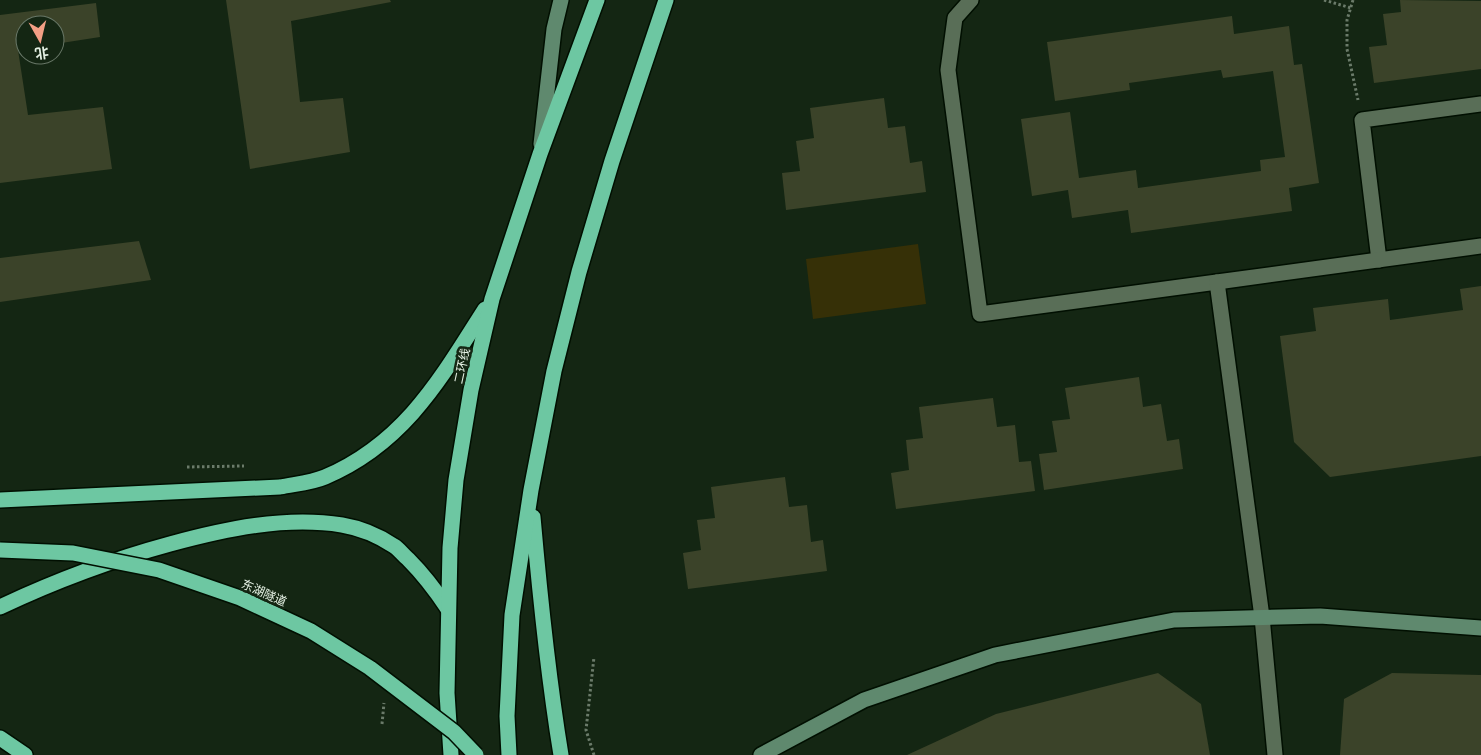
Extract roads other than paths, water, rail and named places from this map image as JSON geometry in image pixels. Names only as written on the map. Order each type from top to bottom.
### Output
[{"type":"highway","name":"二环线","points":[[451,755],[447,694],[450,548],[456,480],[472,390],[492,299],[540,154],[597,0]]},
{"type":"highway","points":[[509,755],[507,716],[512,616],[531,490],[554,371],[579,272],[612,161],[666,0]]},
{"type":"highway","points":[[0,500],[280,487],[323,478],[356,462],[383,443],[408,420],[432,390],[492,299]]},
{"type":"highway","points":[[531,490],[541,614],[561,755]]},
{"type":"highway","points":[[0,607],[41,588],[98,566],[154,548],[208,534],[261,525],[306,522],[343,526],[368,533],[395,547],[422,573],[448,609]]},
{"type":"highway","name":"东湖隧道","points":[[0,550],[73,553],[159,570],[240,598],[311,631],[370,668],[454,732],[476,755]]},
{"type":"highway","points":[[0,738],[25,755]]},
{"type":"street","points":[[540,154],[554,29],[561,0]]},
{"type":"street","points":[[760,755],[864,700],[994,655],[1174,620],[1320,616],[1481,628]]},
{"type":"lane","points":[[971,0],[955,18],[948,70],[980,314],[1481,246]]},
{"type":"lane","points":[[1380,260],[1362,120],[1481,104]]},
{"type":"lane","points":[[1217,282],[1262,618],[1275,755]]}]
